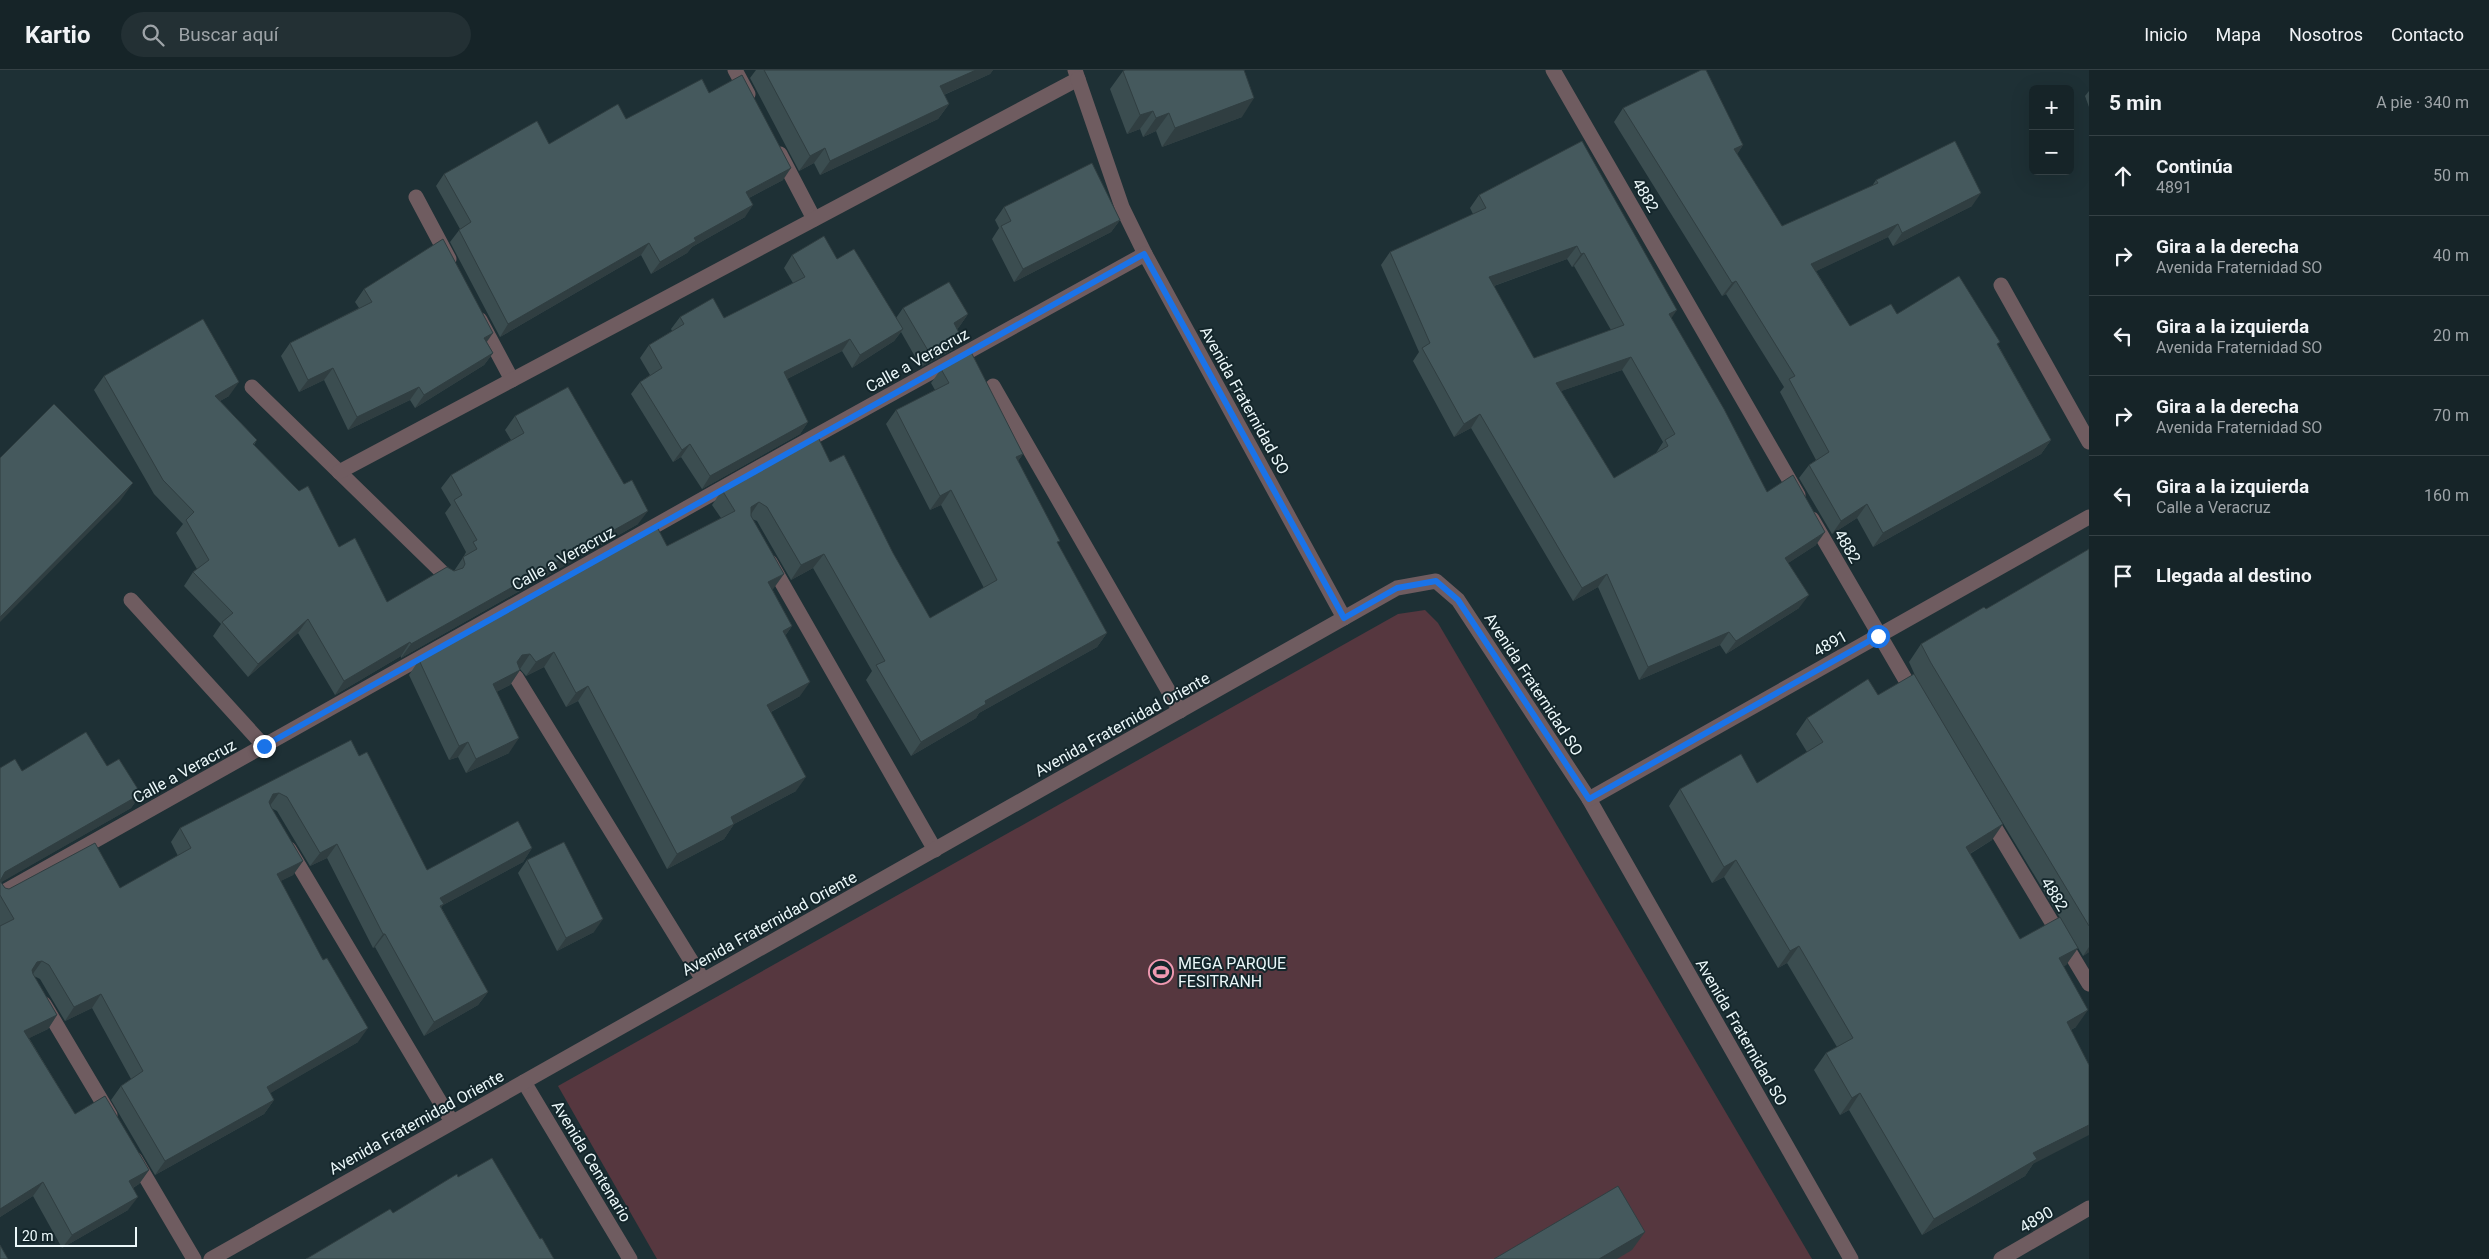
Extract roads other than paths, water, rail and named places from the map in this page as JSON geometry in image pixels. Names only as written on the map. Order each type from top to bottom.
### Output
[{"type":"street","points":[[735,70],[753,105]]},
{"type":"street","name":"4882","points":[[1553,70],[1878,636],[1925,712]]},
{"type":"street","points":[[339,472],[814,219],[1076,74]]},
{"type":"street","name":"Avenida Fraternidad SO","points":[[1076,74],[1122,207],[1144,254],[1344,618],[1397,588],[1436,581],[1458,600],[1589,799],[1851,1259]]},
{"type":"street","points":[[772,140],[814,219]]},
{"type":"street","points":[[416,197],[457,275]]},
{"type":"street","name":"Calle a Veracruz","points":[[0,894],[1144,254]]},
{"type":"street","points":[[2001,285],[2089,442]]},
{"type":"street","points":[[475,310],[512,380]]},
{"type":"street","points":[[993,386],[1180,711]]},
{"type":"street","points":[[252,387],[446,576]]},
{"type":"street","name":"4891","points":[[1589,799],[2089,517]]},
{"type":"street","points":[[764,551],[935,850]]},
{"type":"street","points":[[131,600],[264,746]]},
{"type":"street","name":"Avenida Fraternidad Oriente","points":[[211,1259],[230,1254],[452,1122],[1344,618]]},
{"type":"street","points":[[516,677],[703,980]]},
{"type":"street","name":"4882","points":[[1981,806],[2089,984]]},
{"type":"street","points":[[279,833],[452,1122]]},
{"type":"street","points":[[37,992],[118,1130]]},
{"type":"street","name":"Avenida Centenario","points":[[524,1082],[630,1259]]},
{"type":"street","points":[[128,1147],[194,1259]]},
{"type":"street","name":"4890","points":[[2001,1259],[2089,1208]]},
{"type":"place","name":"MEGA PARQUE FESITRANH","points":[[1161,972]]}]
